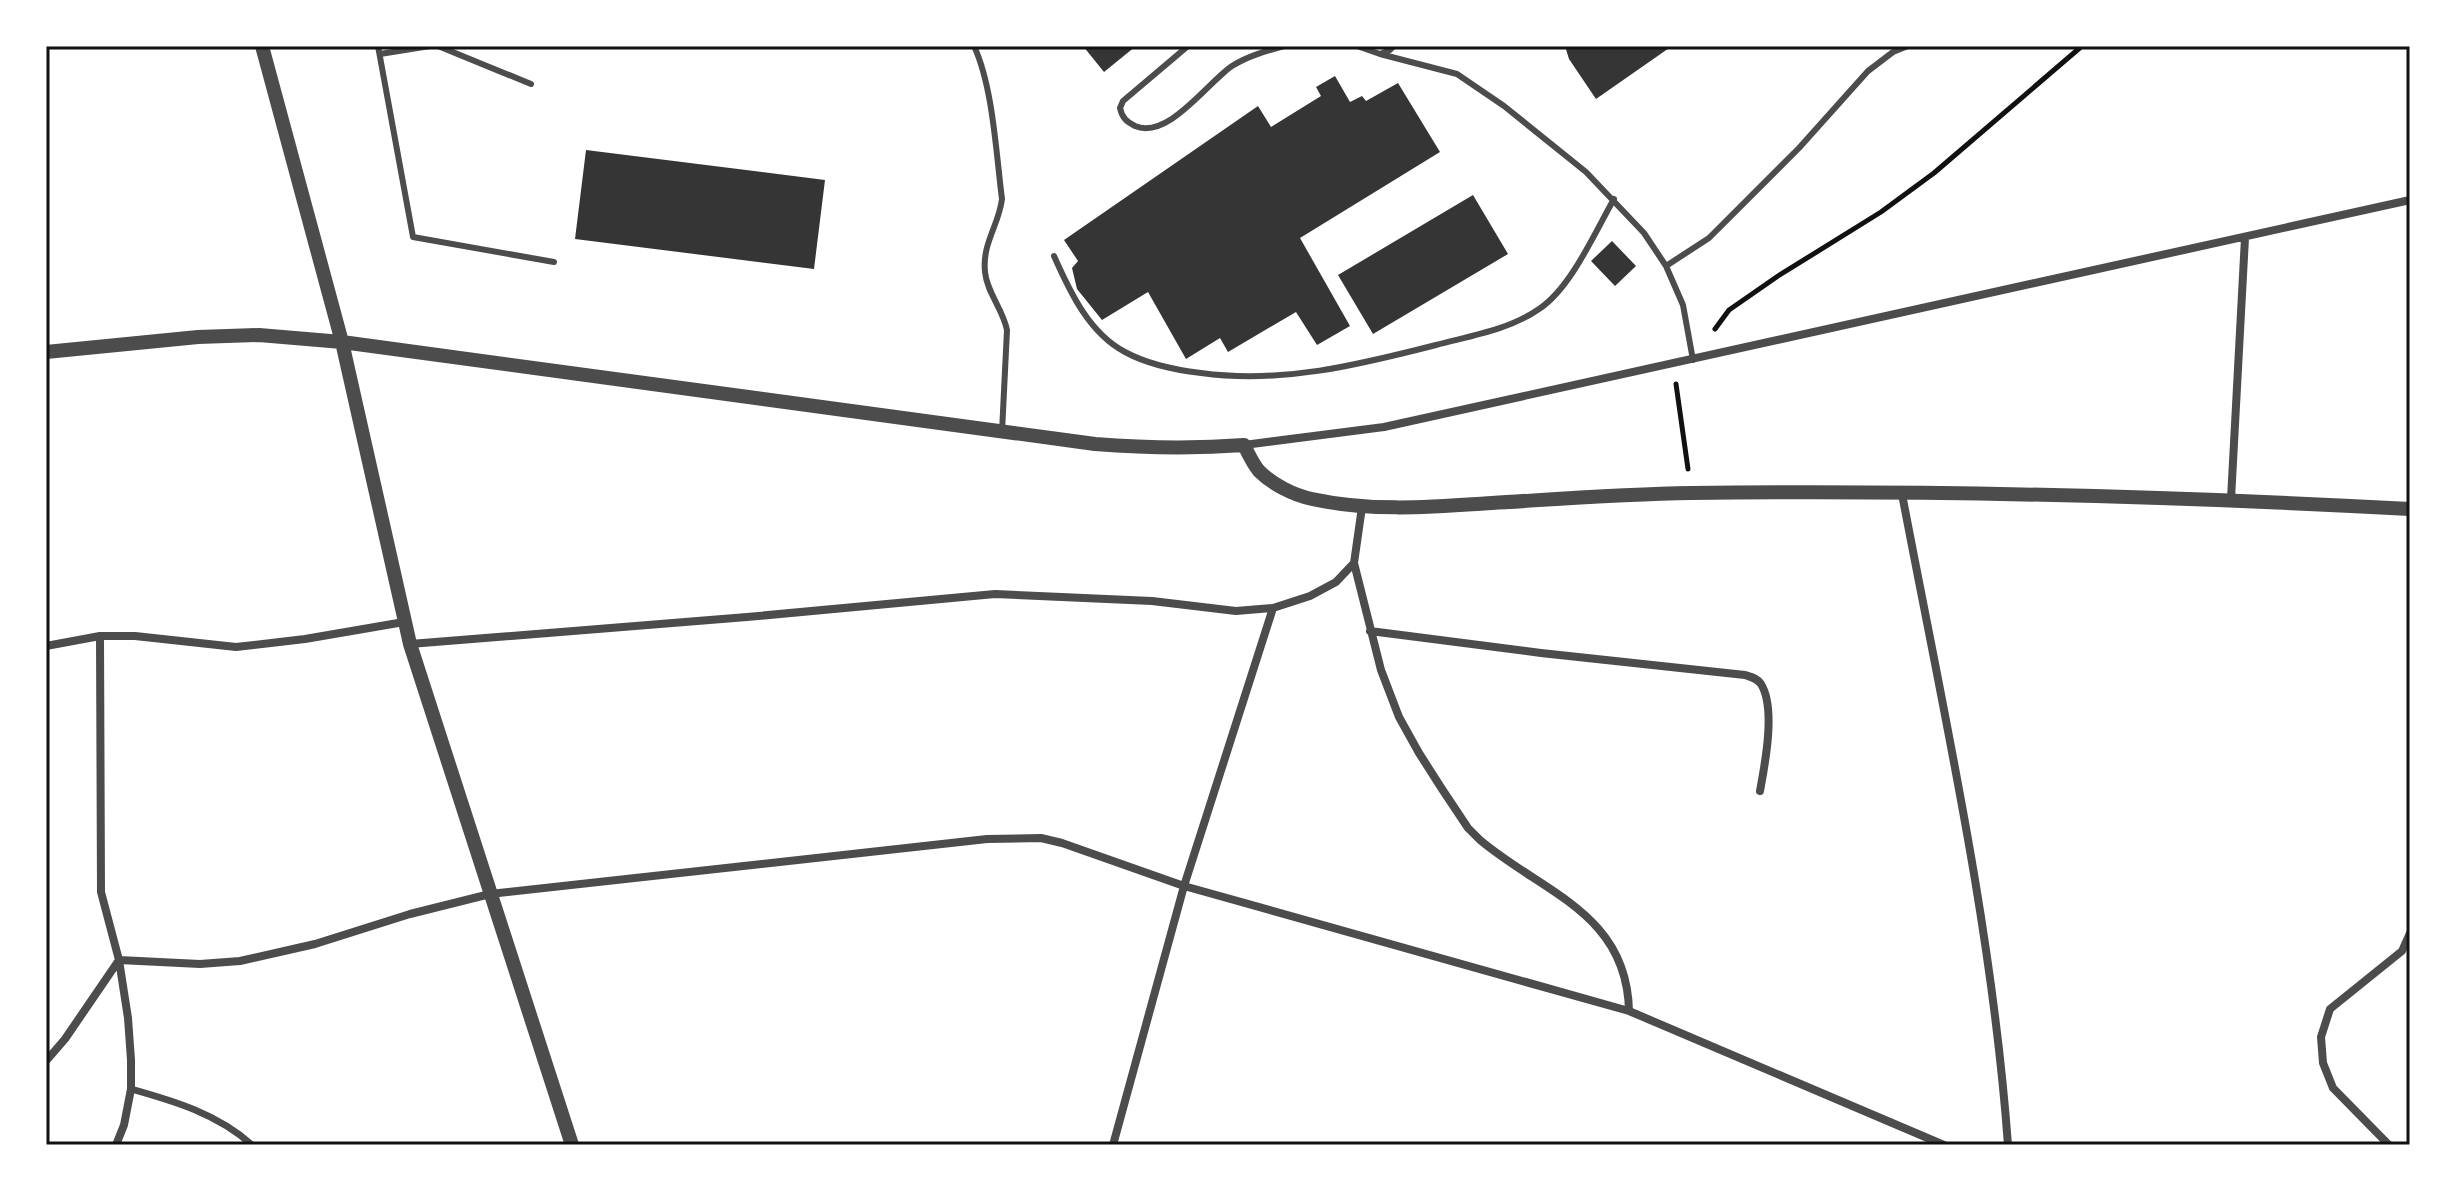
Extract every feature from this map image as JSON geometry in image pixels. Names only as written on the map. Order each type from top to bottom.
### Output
[{"type":"street","points":[[262,46],[342,342],[410,644],[572,1145]]},
{"type":"street","points":[[46,352],[198,337],[259,335],[342,342],[1095,444],[1195,449],[1384,427],[2410,200]]},
{"type":"street","points":[[2231,499],[2245,238]]},
{"type":"street","points":[[1244,445],[1258,470],[1281,488],[1309,499],[1362,507],[1401,509],[1692,493],[2083,494],[2410,509]]},
{"type":"street","points":[[1902,494],[1987,956],[2004,1081],[2008,1145]]},
{"type":"street","points":[[1362,507],[1354,563],[1381,670],[1399,717],[1468,828],[1492,850],[1584,912],[1597,926],[1621,967],[1629,1011]]},
{"type":"street","points":[[410,644],[995,594],[1152,601],[1236,611],[1273,608],[1310,596],[1336,582],[1354,563]]},
{"type":"street","points":[[1113,1145],[1184,886],[1273,608]]},
{"type":"street","points":[[46,646],[100,636],[135,636],[236,647],[404,622]]},
{"type":"street","points":[[1370,631],[1526,652],[1745,675],[1756,679],[1762,686],[1767,708],[1765,762],[1760,791]]},
{"type":"street","points":[[100,636],[101,892],[119,960],[128,1018],[131,1089],[124,1125],[116,1145]]},
{"type":"street","points":[[119,960],[200,964],[240,961],[315,944],[410,914],[490,894],[606,879],[1014,838],[1041,838],[1184,886],[1629,1011],[1944,1145]]},
{"type":"street","points":[[2389,1145],[2333,1088],[2323,1063],[2321,1037],[2330,1009],[2402,951],[2410,933]]},
{"type":"street","points":[[46,1061],[65,1039],[119,960]]},
{"type":"street","points":[[131,1089],[175,1101],[212,1117],[252,1145]]},
{"type":"lane","points":[[378,46],[413,237],[554,262]]},
{"type":"lane","points":[[380,54],[430,46]]},
{"type":"lane","points":[[438,46],[531,84]]},
{"type":"lane","points":[[974,46],[980,58],[991,112],[1002,199],[990,233],[985,271],[989,290],[1007,330],[1002,432]]},
{"type":"lane","points":[[1188,46],[1123,101],[1121,116],[1140,128],[1149,129],[1163,124],[1182,112],[1231,67],[1253,55],[1284,46]]},
{"type":"lane","points":[[1357,46],[1457,74],[1504,106],[1586,172],[1644,233],[1666,266],[1683,305],[1693,360]]},
{"type":"lane","points":[[1380,54],[1394,46]]},
{"type":"lane","points":[[1666,266],[1709,238],[1799,148],[1868,71],[1893,52],[1908,46]]},
{"type":"lane","points":[[1054,256],[1074,300],[1097,330],[1122,351],[1152,364],[1189,371],[1234,377],[1282,376],[1373,361],[1521,320],[1542,308],[1559,290],[1614,199]]},
{"type":"path","points":[[1693,360],[1729,310],[1913,189],[2082,46]]},
{"type":"path","points":[[1673,364],[1692,493]]},
{"type":"building","points":[[1083,46],[1136,46],[1104,72]]},
{"type":"building","points":[[1565,46],[1672,46],[1596,99],[1569,59]]},
{"type":"building","points":[[1335,76],[1350,102],[1362,96],[1366,101],[1398,83],[1440,152],[1300,238],[1350,326],[1317,345],[1296,312],[1228,352],[1220,338],[1186,359],[1148,292],[1102,320],[1077,289],[1072,268],[1078,261],[1064,240],[1258,106],[1271,127],[1321,96],[1316,87]]},
{"type":"building","points":[[586,150],[825,180],[814,269],[575,239]]},
{"type":"building","points":[[1473,195],[1508,254],[1373,334],[1338,275]]},
{"type":"building","points":[[1612,241],[1636,266],[1615,286],[1591,261]]}]
